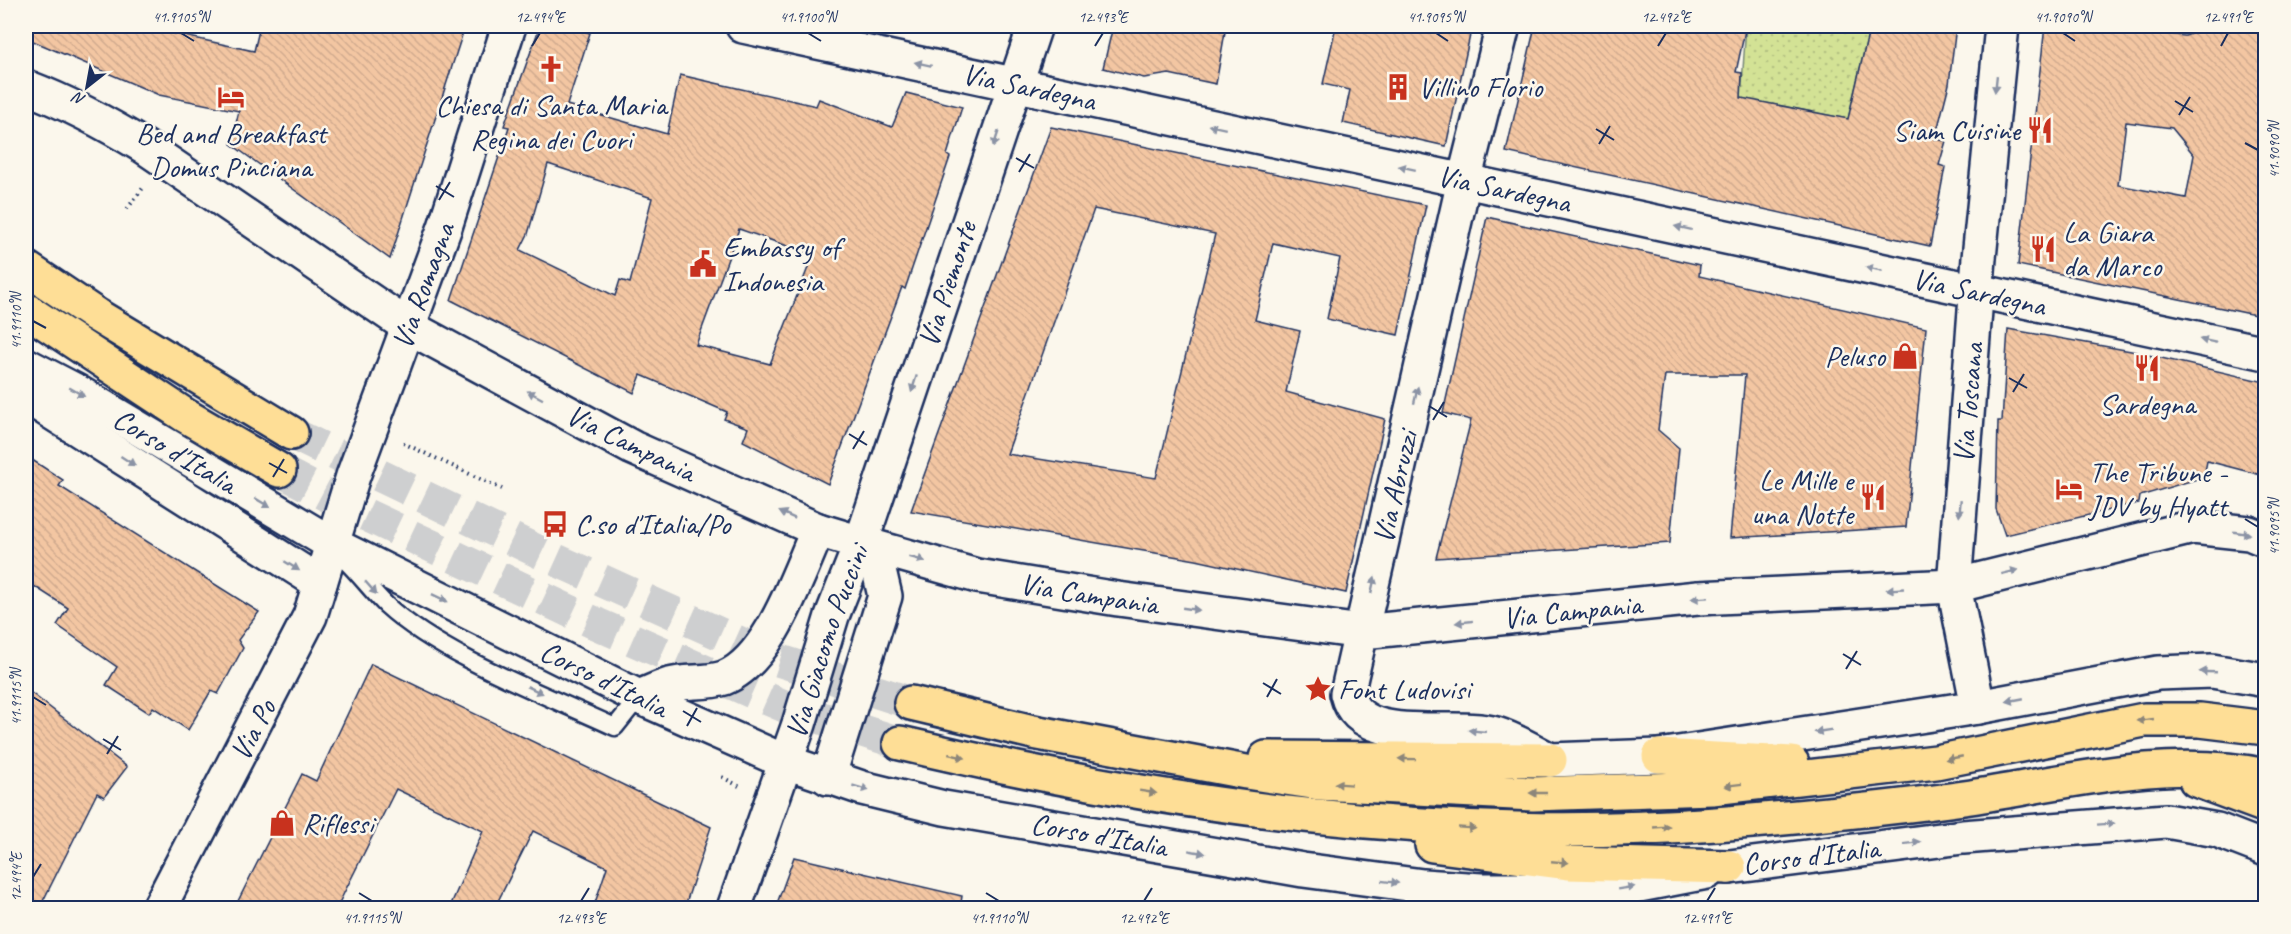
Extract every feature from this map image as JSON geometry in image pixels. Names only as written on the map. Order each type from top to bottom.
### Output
[{"type":"main road","points":[[26,268],[106,321],[291,433]]},
{"type":"main road","name":"Corso d'Italia","points":[[26,312],[57,330],[186,416],[279,470]]},
{"type":"main road","points":[[911,703],[1033,732],[1246,772],[1319,783],[1533,794],[1712,788],[1874,767],[1936,762],[2144,720],[2200,720],[2265,728]]},
{"type":"main road","name":"Corso d'Italia","points":[[900,743],[1057,777],[1317,818],[1533,831],[1688,826],[1969,797],[2099,775],[2162,770],[2214,768],[2265,776]]},
{"type":"main road","points":[[1659,756],[1874,767]]},
{"type":"main road","points":[[1172,757],[1550,760]]},
{"type":"main road","points":[[2162,770],[2205,782],[2265,806]]},
{"type":"main road","points":[[1317,818],[1398,839],[1531,859],[1568,863],[1729,867]]},
{"type":"street","name":"Via Romagna","points":[[332,544],[370,428],[445,227],[509,26]]},
{"type":"street","name":"Via Sardegna","points":[[743,26],[2265,353]]},
{"type":"street","name":"Via Piemonte","points":[[861,543],[1035,26]]},
{"type":"street","name":"Via Abruzzi","points":[[1503,26],[1464,181],[1347,694],[1355,712],[1367,722],[1381,727],[1478,731],[1496,734],[1550,760]]},
{"type":"street","name":"Via Toscana","points":[[1978,707],[1953,586],[1977,291],[2002,26]]},
{"type":"street","name":"Via Campania","points":[[26,87],[80,111],[145,147],[409,327],[633,447],[818,530],[977,576],[1118,599],[1362,632],[1698,598],[1953,586],[2193,527],[2249,533],[2265,540]]},
{"type":"street","name":"Corso d'Italia","points":[[26,365],[76,391],[332,544],[639,697],[786,762],[828,778],[944,808],[1303,870],[1423,886],[1492,890],[1613,890],[1729,867],[1963,837],[2166,820],[2217,830],[2265,849]]},
{"type":"street","name":"Corso d'Italia","points":[[26,396],[320,584]]},
{"type":"street","points":[[639,697],[670,685],[718,680],[743,668],[764,640],[780,611],[818,530]]},
{"type":"street","name":"Via Giacomo Puccini","points":[[734,909],[786,762],[831,616],[861,543]]},
{"type":"street","name":"Via Giacomo Puccini","points":[[828,778],[885,596],[878,566],[861,543]]},
{"type":"street","name":"Via Po","points":[[159,909],[310,616],[332,544]]},
{"type":"street","points":[[1550,760],[1659,756],[1978,707],[2158,673],[2212,671],[2265,680]]},
{"type":"path","points":[[127,209],[141,190]]},
{"type":"path","points":[[370,428],[502,489]]},
{"type":"green space","points":[[1746,26],[1870,26],[1848,119],[1741,98]]},
{"type":"building","points":[[26,26],[158,26],[157,30],[254,51],[260,26],[465,26],[390,259],[231,144],[239,111],[159,95],[26,38]]},
{"type":"building","points":[[540,26],[566,26],[590,33],[567,105],[667,134],[680,75],[816,106],[819,99],[892,127],[906,93],[962,107],[947,155],[950,157],[905,289],[902,287],[828,484],[743,441],[748,428],[724,419],[727,412],[641,375],[634,393],[451,300],[509,127],[504,126]],"holes":[[[548,164],[652,198],[630,283],[620,280],[615,296],[520,250],[528,234]],[[739,229],[813,255],[770,364],[696,345]]]},
{"type":"building","points":[[1113,26],[1226,26],[1216,84],[1169,74],[1144,78],[1103,68]]},
{"type":"building","name":"Villino Florio","points":[[1336,26],[1472,26],[1446,146],[1343,123],[1350,90],[1323,84]]},
{"type":"building","points":[[1535,26],[1746,26],[1736,72],[1742,73],[1741,98],[1848,119],[1870,26],[1956,26],[1949,84],[1935,139],[1946,141],[1939,165],[1945,167],[1930,246],[1506,152]]},
{"type":"building","points":[[2045,26],[2132,26],[2131,30],[2185,36],[2214,26],[2265,26],[2265,317],[2018,265]],"holes":[[[2126,122],[2172,128],[2194,155],[2186,198],[2118,185]]]},
{"type":"building","points":[[1051,127],[1426,205],[1398,335],[1327,319],[1340,258],[1273,243],[1255,320],[1300,331],[1286,392],[1385,419],[1346,593],[1196,560],[911,511]],"holes":[[[1094,209],[1215,234],[1156,478],[1007,454]]]},
{"type":"building","points":[[1487,217],[1700,265],[1699,276],[1926,328],[1906,527],[1730,538],[1745,375],[1665,375],[1658,430],[1679,448],[1670,543],[1436,558],[1471,420],[1443,413]]},
{"type":"building","points":[[2008,329],[2131,351],[2265,382],[2265,476],[2207,461],[2204,477],[2140,496],[2139,503],[2005,535],[1996,509],[1998,421],[2002,421]]},
{"type":"building","points":[[26,456],[63,480],[59,486],[259,612],[238,640],[243,648],[218,694],[211,691],[188,730],[153,707],[149,713],[106,685],[117,667],[57,625],[68,608],[26,581]]},
{"type":"building","points":[[371,664],[711,827],[684,909],[593,909],[607,867],[533,831],[494,909],[449,909],[483,831],[396,789],[336,909],[234,909],[302,774],[316,781]]},
{"type":"building","points":[[26,689],[127,767],[104,797],[97,793],[39,909],[26,909]]},
{"type":"building","points":[[794,857],[962,896],[960,909],[775,909]]},
{"type":"tunnel","points":[[291,433],[554,559],[778,660],[911,703]]},
{"type":"tunnel","points":[[279,470],[345,505],[597,624],[784,706],[900,743]]},
{"type":"place","name":"Chiesa di Santa Maria Regina dei Cuori","points":[[551,69]]},
{"type":"place","name":"Villino Florio","points":[[1398,87]]},
{"type":"place","name":"Bed and Breakfast Domus Pinciana","points":[[231,97]]},
{"type":"place","name":"Siam Cuisine","points":[[2040,130]]},
{"type":"place","name":"La Giara da Marco","points":[[2043,249]]},
{"type":"place","name":"Embassy of Indonesia","points":[[703,264]]},
{"type":"place","name":"Peluso","points":[[1905,356]]},
{"type":"place","name":"Sardegna","points":[[2147,368]]},
{"type":"place","name":"The Tribune - JDV by Hyatt","points":[[2069,489]]},
{"type":"place","name":"Le Mille e una Notte","points":[[1873,497]]},
{"type":"place","name":"C.so d'Italia/Po","points":[[555,524]]},
{"type":"place","name":"Font Ludovisi","points":[[1318,689]]},
{"type":"place","name":"Riflessi","points":[[282,823]]}]
